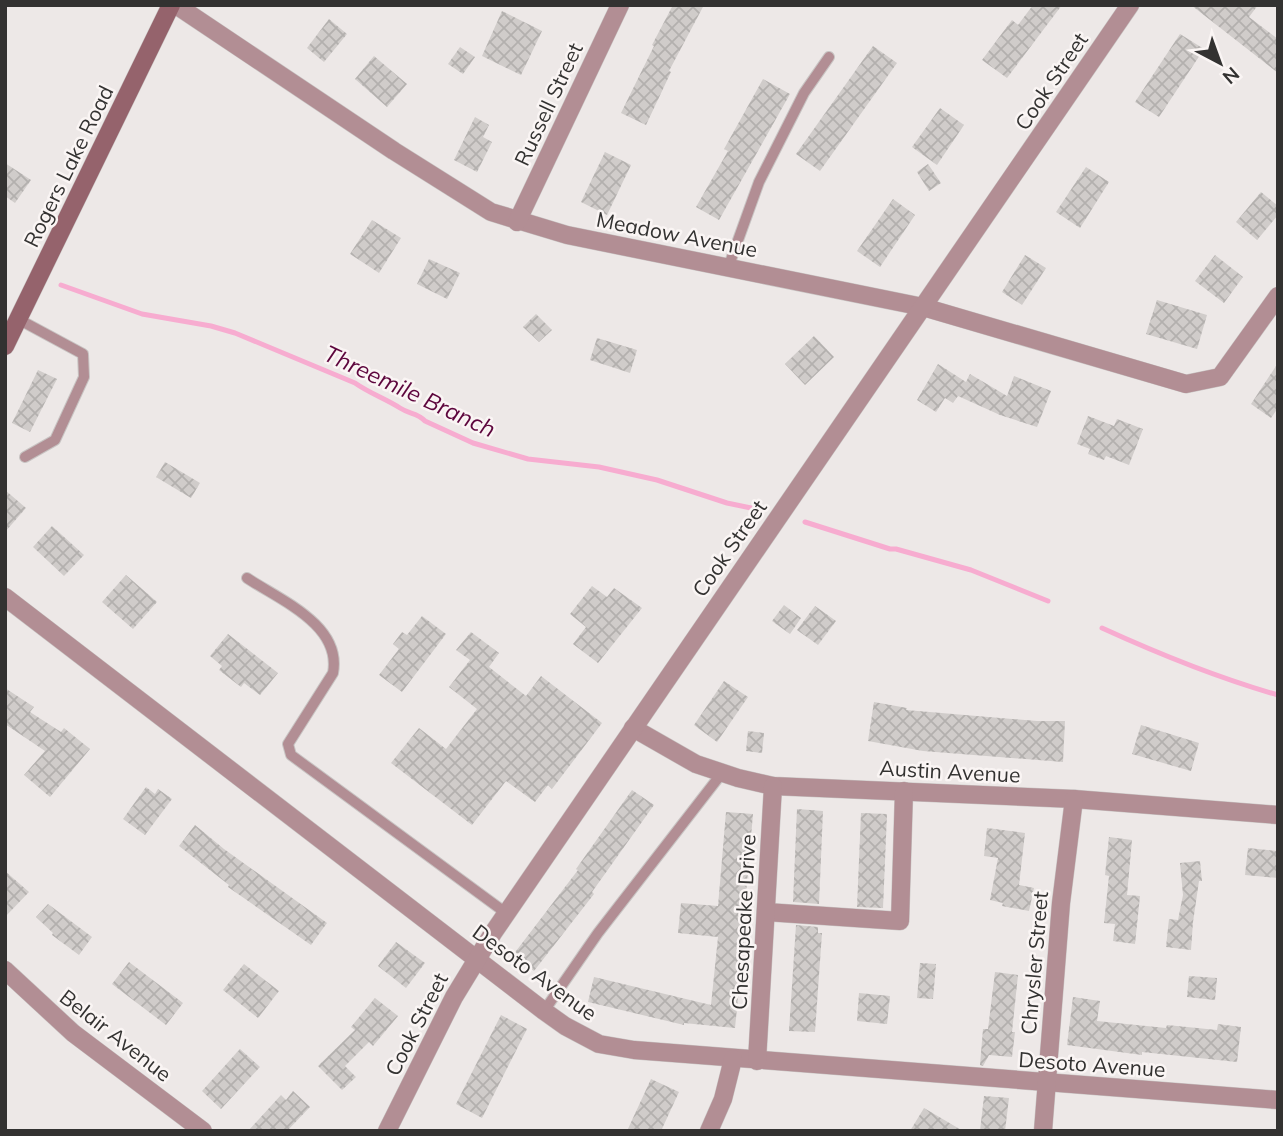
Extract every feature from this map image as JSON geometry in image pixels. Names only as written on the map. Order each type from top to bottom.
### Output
[{"type":"main road","name":"Rogers Lake Road","points":[[5,346],[171,5]]},
{"type":"street","name":"Meadow Avenue","points":[[176,5],[405,158],[491,212],[566,235],[923,307],[1186,384],[1220,377],[1278,296]]},
{"type":"street","name":"Russell Street","points":[[517,222],[620,5]]},
{"type":"street","name":"Cook Street","points":[[387,1131],[454,997],[506,913],[1130,5]]},
{"type":"street","name":"Desoto Avenue","points":[[5,597],[544,1011],[599,1044],[634,1050],[757,1061],[1278,1100]]},
{"type":"street","name":"Austin Avenue","points":[[633,728],[696,764],[773,786],[1074,799],[1278,815]]},
{"type":"street","name":"Chesapeake Drive","points":[[757,1061],[773,786]]},
{"type":"street","points":[[766,912],[900,921],[905,791]]},
{"type":"street","name":"Chrysler Street","points":[[1043,1131],[1061,904],[1074,799]]},
{"type":"street","name":"Belair Avenue","points":[[5,970],[74,1033],[203,1131]]},
{"type":"street","points":[[709,1131],[723,1099],[733,1059]]},
{"type":"lane","points":[[729,268],[759,182],[804,93],[830,57]]},
{"type":"lane","points":[[18,319],[83,354],[84,377],[55,440],[25,457]]},
{"type":"lane","points":[[247,578],[316,622],[331,646],[335,660],[333,673],[289,744],[291,755],[506,913]]},
{"type":"lane","points":[[544,1011],[597,933],[722,773]]},
{"type":"building","points":[[673,5],[704,5],[669,71],[671,72],[646,125],[621,113]]},
{"type":"building","points":[[1033,5],[1062,5],[1007,78],[982,60],[1012,20],[1018,25]]},
{"type":"building","points":[[1191,5],[1258,5],[1249,17],[1278,39],[1278,73]]},
{"type":"building","points":[[502,11],[542,31],[521,75],[482,56]]},
{"type":"building","points":[[329,19],[347,34],[324,62],[307,48]]},
{"type":"building","points":[[1180,34],[1204,49],[1159,117],[1135,102]]},
{"type":"building","points":[[873,46],[897,63],[820,171],[796,154]]},
{"type":"building","points":[[460,47],[475,57],[463,74],[448,64]]},
{"type":"building","points":[[374,56],[407,84],[387,107],[355,79]]},
{"type":"building","points":[[763,79],[790,94],[719,220],[696,207],[728,151],[724,149]]},
{"type":"building","points":[[940,108],[964,125],[937,165],[912,147]]},
{"type":"building","points":[[475,117],[489,125],[483,137],[492,142],[477,172],[454,160]]},
{"type":"building","points":[[605,152],[631,165],[607,215],[581,202]]},
{"type":"building","points":[[5,163],[31,180],[15,203],[5,196]]},
{"type":"building","points":[[928,164],[941,183],[929,191],[917,172]]},
{"type":"building","points":[[1086,167],[1109,182],[1080,228],[1056,212]]},
{"type":"building","points":[[1261,192],[1278,206],[1278,215],[1257,240],[1236,222]]},
{"type":"building","points":[[893,199],[915,215],[880,267],[857,251]]},
{"type":"building","points":[[372,220],[401,238],[379,273],[350,254]]},
{"type":"building","points":[[1025,255],[1046,268],[1022,305],[1002,292]]},
{"type":"building","points":[[1215,255],[1243,277],[1224,303],[1195,281]]},
{"type":"building","points":[[429,259],[460,273],[447,299],[417,284]]},
{"type":"building","points":[[1157,300],[1207,315],[1197,349],[1146,334]]},
{"type":"building","points":[[536,314],[552,330],[539,342],[523,327]]},
{"type":"building","points":[[814,336],[834,357],[805,385],[785,364]]},
{"type":"building","points":[[597,338],[637,350],[630,373],[590,360]]},
{"type":"building","points":[[1278,363],[1278,408],[1271,418],[1251,404]]},
{"type":"building","points":[[938,364],[966,382],[970,374],[1007,396],[1014,376],[1051,391],[1037,427],[1000,415],[958,396],[953,403],[945,398],[936,412],[917,400]]},
{"type":"building","points":[[38,370],[57,379],[30,432],[12,423]]},
{"type":"building","points":[[1088,416],[1114,426],[1117,419],[1143,429],[1129,465],[1106,456],[1104,460],[1088,454],[1090,449],[1077,444]]},
{"type":"building","points":[[165,462],[200,483],[191,498],[156,477]]},
{"type":"building","points":[[5,490],[26,508],[5,532]]},
{"type":"building","points":[[52,526],[84,555],[64,576],[33,547]]},
{"type":"building","points":[[126,575],[157,602],[133,629],[102,602]]},
{"type":"building","points":[[592,586],[607,597],[614,588],[642,608],[598,663],[573,644],[586,627],[570,614]]},
{"type":"building","points":[[784,605],[801,618],[790,634],[772,621]]},
{"type":"building","points":[[815,606],[836,621],[818,645],[797,630]]},
{"type":"building","points":[[422,616],[446,634],[402,692],[379,675],[399,649],[393,644],[402,632],[407,635]]},
{"type":"building","points":[[471,632],[499,653],[489,667],[526,696],[541,676],[602,723],[552,789],[548,785],[535,802],[506,781],[472,825],[391,763],[419,728],[446,749],[477,709],[449,687],[470,660],[456,650]]},
{"type":"building","points":[[228,634],[278,673],[260,695],[244,683],[241,687],[219,670],[222,666],[210,656]]},
{"type":"building","points":[[724,681],[748,697],[717,742],[694,725]]},
{"type":"building","points":[[5,688],[34,707],[30,712],[61,732],[64,728],[90,749],[50,797],[24,775],[45,751],[5,724]]},
{"type":"building","points":[[874,702],[907,708],[906,710],[1065,721],[1063,762],[923,751],[868,741]]},
{"type":"building","points":[[1141,725],[1199,743],[1191,771],[1132,754]]},
{"type":"building","points":[[748,731],[764,733],[762,753],[746,751]]},
{"type":"building","points":[[146,787],[155,794],[158,789],[172,799],[145,835],[123,819]]},
{"type":"building","points":[[632,790],[654,805],[592,892],[594,894],[534,971],[513,955],[578,870],[576,869]]},
{"type":"building","points":[[797,809],[823,811],[819,904],[793,902]]},
{"type":"building","points":[[726,812],[753,814],[735,1028],[684,1025],[588,1002],[594,977],[711,1005],[718,937],[678,933],[681,903],[718,906]]},
{"type":"building","points":[[861,813],[887,814],[883,908],[857,907]]},
{"type":"building","points":[[195,825],[327,923],[311,945],[228,887],[229,885],[179,846]]},
{"type":"building","points":[[987,828],[1025,833],[1019,885],[1034,888],[1029,911],[1002,906],[1003,903],[990,900],[998,858],[984,856]]},
{"type":"building","points":[[1109,837],[1132,840],[1127,895],[1140,896],[1135,944],[1113,941],[1115,924],[1104,923],[1109,876],[1105,875]]},
{"type":"building","points":[[1248,848],[1278,851],[1278,878],[1245,875]]},
{"type":"building","points":[[1200,861],[1202,881],[1199,881],[1191,950],[1166,947],[1169,919],[1178,920],[1183,895],[1180,863]]},
{"type":"building","points":[[5,871],[29,892],[5,917]]},
{"type":"building","points":[[48,904],[92,937],[79,955],[52,935],[36,917]]},
{"type":"building","points":[[796,925],[818,927],[818,933],[822,933],[815,1032],[789,1031]]},
{"type":"building","points":[[396,942],[425,963],[406,988],[378,966]]},
{"type":"building","points":[[129,962],[183,1003],[166,1025],[112,984]]},
{"type":"building","points":[[920,963],[936,964],[933,999],[917,998]]},
{"type":"building","points":[[244,964],[279,991],[258,1018],[223,990]]},
{"type":"building","points":[[995,972],[1018,975],[1012,1057],[989,1055],[983,1066],[980,1065],[983,1029],[988,1029]]},
{"type":"building","points":[[1189,976],[1217,978],[1215,1000],[1187,997]]},
{"type":"building","points":[[859,993],[890,996],[887,1024],[857,1021]]},
{"type":"building","points":[[1073,997],[1100,1001],[1097,1021],[1166,1028],[1167,1025],[1217,1030],[1218,1024],[1241,1027],[1237,1062],[1142,1052],[1142,1055],[1067,1045]]},
{"type":"building","points":[[375,998],[398,1016],[373,1046],[369,1042],[345,1066],[356,1077],[342,1090],[318,1066],[355,1030],[351,1027]]},
{"type":"building","points":[[501,1015],[527,1029],[482,1118],[456,1104]]},
{"type":"building","points":[[240,1049],[260,1067],[221,1109],[202,1091]]},
{"type":"building","points":[[651,1079],[679,1092],[661,1131],[627,1131]]},
{"type":"building","points":[[293,1091],[310,1107],[287,1131],[248,1131],[281,1095],[286,1100]]},
{"type":"building","points":[[984,1096],[1009,1098],[1005,1131],[980,1131]]},
{"type":"building","points":[[924,1108],[963,1131],[910,1131]]},
{"type":"waterway","name":"Threemile Branch","points":[[61,285],[142,314],[235,333],[355,383],[403,410],[473,443],[528,459],[599,467],[657,480],[751,508]]},
{"type":"waterway","name":"Threemile Branch","points":[[805,522],[890,549],[971,570],[1048,601]]},
{"type":"waterway","name":"Threemile Branch","points":[[1102,628],[1189,665],[1278,695]]}]
